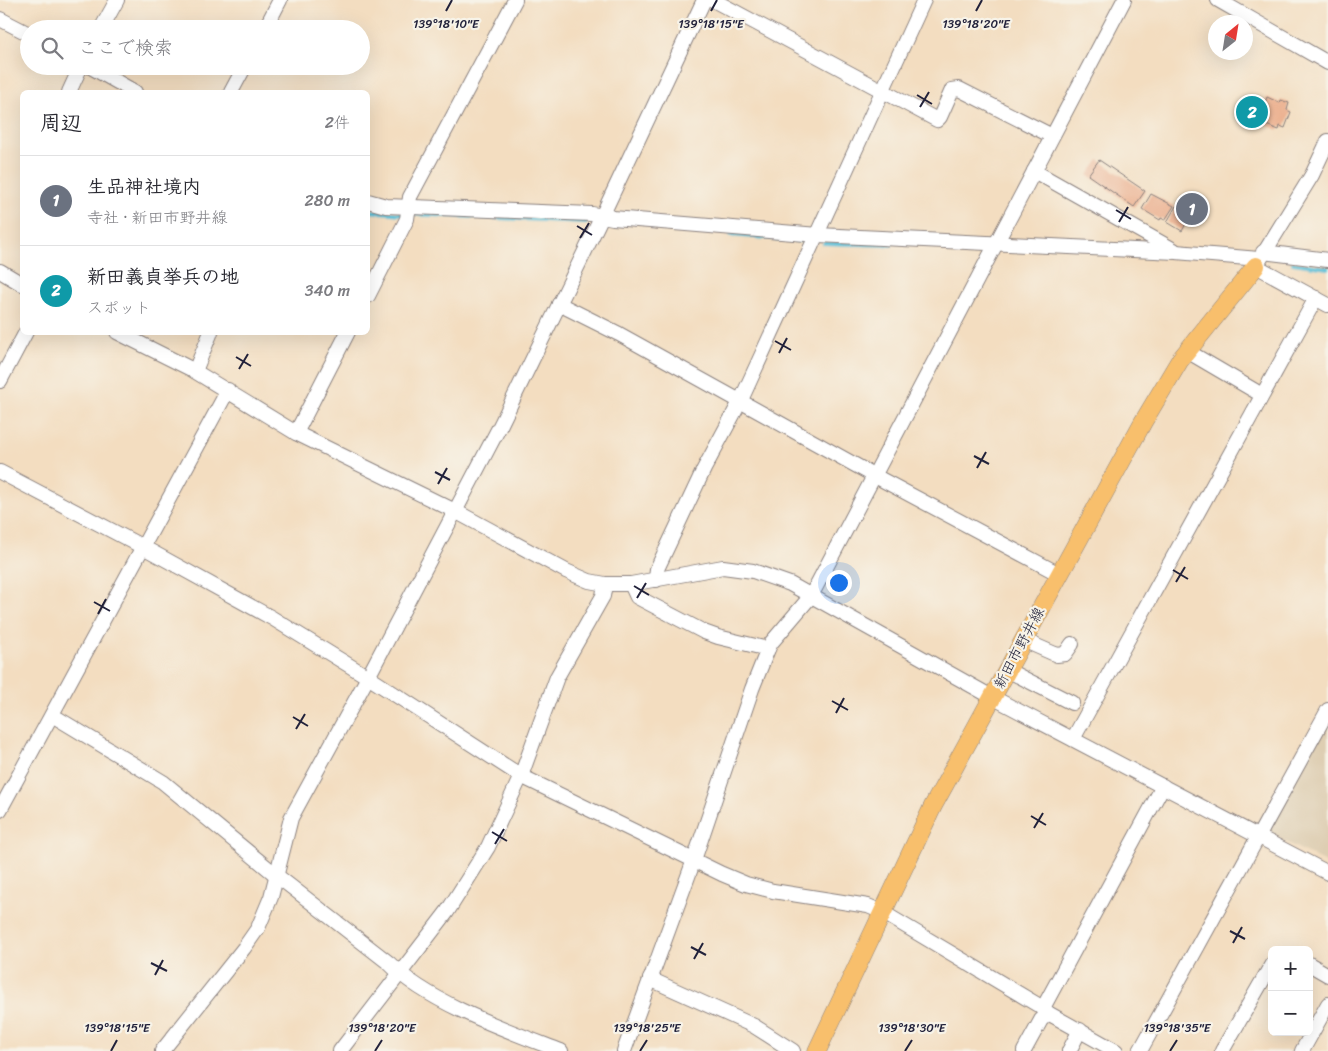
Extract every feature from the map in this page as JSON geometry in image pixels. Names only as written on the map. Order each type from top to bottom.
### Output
[{"type":"main road","name":"新田市野井線","points":[[817,1051],[933,806],[1143,422],[1180,360],[1259,259]]},
{"type":"street","points":[[106,20],[116,0]]},
{"type":"street","points":[[270,20],[280,0]]},
{"type":"street","points":[[370,292],[407,213],[410,197],[515,0]]},
{"type":"street","points":[[162,1051],[258,928],[271,897],[291,818],[368,677],[501,424],[704,0]]},
{"type":"street","points":[[713,0],[937,120],[952,90],[959,89],[1052,136]]},
{"type":"street","points":[[656,580],[657,569],[704,469],[741,400],[924,0]]},
{"type":"street","points":[[624,1051],[694,860],[752,689],[768,649],[810,596],[875,476],[1124,0]]},
{"type":"street","points":[[1218,0],[1328,64]]},
{"type":"street","points":[[0,19],[20,29]]},
{"type":"street","points":[[70,90],[79,75]]},
{"type":"street","points":[[96,75],[130,90]]},
{"type":"street","points":[[232,90],[240,75]]},
{"type":"street","points":[[1259,259],[1312,175],[1328,141]]},
{"type":"street","points":[[1034,171],[1176,252]]},
{"type":"street","points":[[370,202],[407,213],[592,214],[818,235],[1176,252],[1259,259],[1328,260]]},
{"type":"street","points":[[1073,739],[1262,395],[1322,302],[1259,259]]},
{"type":"street","points":[[0,271],[20,280]]},
{"type":"street","points":[[559,304],[619,334],[875,476],[1059,574]]},
{"type":"street","points":[[0,381],[24,335]]},
{"type":"street","points":[[123,335],[195,371],[296,433],[455,511],[566,571],[589,581],[605,584],[631,584],[724,567],[753,571],[790,584],[992,697],[1328,872]]},
{"type":"street","points":[[195,371],[210,335]]},
{"type":"street","points":[[296,433],[346,335]]},
{"type":"street","points":[[1187,351],[1262,395]]},
{"type":"street","points":[[0,810],[228,390]]},
{"type":"street","points":[[0,472],[143,547],[272,618],[368,677],[520,776],[746,884],[773,891],[868,906],[882,912],[1116,1051]]},
{"type":"street","points":[[340,1051],[447,912],[488,847],[520,776],[557,677],[603,596],[605,584]]},
{"type":"street","points":[[631,584],[637,597],[704,632],[768,649]]},
{"type":"street","points":[[1023,640],[1057,655],[1064,654],[1072,644]]},
{"type":"street","points":[[1007,670],[1072,703]]},
{"type":"street","points":[[1140,1051],[1328,710]]},
{"type":"street","points":[[52,715],[162,782],[276,875],[389,963],[400,974],[444,1001],[505,1030],[561,1051]]},
{"type":"street","points":[[1024,1051],[1163,786]]},
{"type":"street","points":[[1313,966],[1328,975]]},
{"type":"street","points":[[1222,1051],[1268,971]]},
{"type":"street","points":[[650,979],[754,1026],[793,1051]]},
{"type":"street","points":[[1302,1051],[1328,1004]]},
{"type":"street","points":[[1069,1051],[1080,1030]]},
{"type":"shaded area","points":[[1328,719],[1328,864],[1271,834],[1269,828]]},
{"type":"building","points":[[1267,97],[1280,103],[1281,100],[1289,103],[1287,110],[1291,112],[1285,128],[1280,126],[1279,130],[1266,125],[1267,122],[1262,120],[1267,110],[1263,108]]},
{"type":"building","points":[[1099,160],[1145,191],[1134,207],[1088,175]]},
{"type":"building","points":[[1151,194],[1174,206],[1165,220],[1161,218],[1160,220],[1142,209]]},
{"type":"building","points":[[1176,206],[1191,215],[1182,231],[1167,222]]},
{"type":"waterway","points":[[370,211],[404,214]]},
{"type":"waterway","points":[[411,214],[586,222]]},
{"type":"waterway","points":[[731,235],[806,241]]},
{"type":"waterway","points":[[824,243],[891,245]]},
{"type":"waterway","points":[[1293,263],[1328,268]]},
{"type":"place","name":"新田義貞挙兵の地","points":[[1252,112]]},
{"type":"place","name":"生品神社境内","points":[[1192,209]]}]
